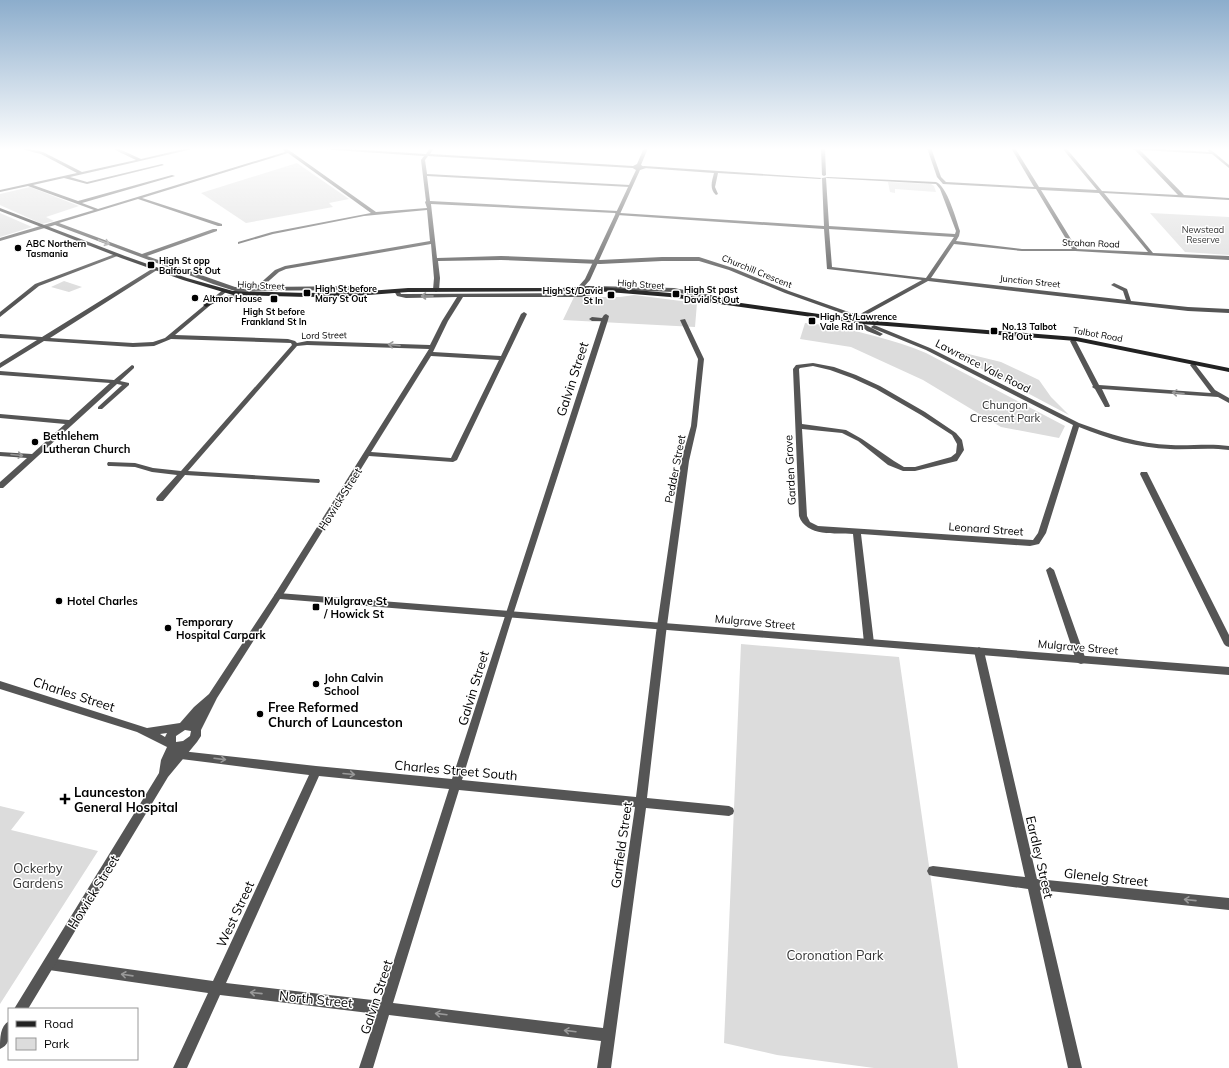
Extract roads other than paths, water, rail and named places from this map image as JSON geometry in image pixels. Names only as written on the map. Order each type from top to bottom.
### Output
[{"type":"main road","name":"High Street","points":[[0,209],[42,227],[117,255],[224,291],[367,293],[397,290],[591,290],[703,298]]},
{"type":"main road","points":[[206,305],[223,297],[257,292]]},
{"type":"main road","points":[[725,303],[767,309],[825,321],[867,323]]},
{"type":"main road","name":"Talbot Road","points":[[867,323],[1073,341],[1116,348],[1192,365],[1229,371]]},
{"type":"main road","name":"Talbot Road","points":[[867,323],[1076,339],[1229,371]]},
{"type":"street","points":[[63,198],[98,210]]},
{"type":"street","points":[[77,203],[95,198]]},
{"type":"street","points":[[0,240],[138,198],[220,225]]},
{"type":"street","points":[[353,198],[374,213]]},
{"type":"street","points":[[427,198],[433,242],[436,290]]},
{"type":"street","points":[[580,291],[596,262],[625,198]]},
{"type":"street","points":[[825,198],[827,227]]},
{"type":"street","points":[[867,323],[864,314],[874,310],[928,279],[957,236],[958,231],[948,198]]},
{"type":"street","points":[[1044,198],[1075,250]]},
{"type":"street","points":[[1105,198],[1152,254]]},
{"type":"street","points":[[1211,198],[1229,199]]},
{"type":"street","points":[[427,202],[618,213],[957,236]]},
{"type":"street","points":[[240,243],[272,233],[374,213],[428,209]]},
{"type":"street","name":"High Street","points":[[54,223],[226,286],[257,292]]},
{"type":"street","name":"Junction Street","points":[[827,227],[829,268],[1188,309],[1229,311]]},
{"type":"street","points":[[131,260],[215,230]]},
{"type":"street","points":[[257,292],[281,269],[433,242]]},
{"type":"street","name":"Strahan Road","points":[[953,242],[1022,250],[1075,250],[1229,258]]},
{"type":"street","points":[[0,315],[37,285],[117,255]]},
{"type":"street","name":"Churchill Crescent","points":[[434,260],[501,258],[596,262],[662,258],[702,260],[731,269],[867,323]]},
{"type":"street","points":[[0,366],[155,268]]},
{"type":"street","points":[[587,280],[591,290],[601,287],[661,289],[703,298],[726,300],[725,303]]},
{"type":"street","points":[[1114,285],[1125,290],[1132,288]]},
{"type":"street","name":"High Street","points":[[397,290],[397,294],[403,296],[461,296],[580,291]]},
{"type":"street","points":[[1125,290],[1129,302]]},
{"type":"street","points":[[0,336],[144,345],[157,343],[169,338],[224,291]]},
{"type":"street","name":"Howick Street","points":[[196,729],[212,697],[368,454],[429,354],[445,321],[461,296]]},
{"type":"street","points":[[867,323],[869,316],[874,310]]},
{"type":"street","points":[[368,454],[453,460],[524,314]]},
{"type":"street","name":"Galvin Street","points":[[366,1068],[510,614],[606,318],[592,319]]},
{"type":"street","name":"Pedder Street","points":[[662,626],[685,461],[694,426],[701,358],[683,320]]},
{"type":"street","name":"Lawrence Vale Road","points":[[867,323],[872,331],[912,342]]},
{"type":"street","name":"Lawrence Vale Road","points":[[867,323],[912,342],[1077,424],[1111,436],[1149,446],[1165,447],[1208,445],[1229,448]]},
{"type":"street","name":"Lord Street","points":[[169,338],[288,341],[293,342],[295,345],[308,343],[433,347]]},
{"type":"street","points":[[1073,341],[1095,387],[1107,406]]},
{"type":"street","points":[[160,499],[295,345]]},
{"type":"street","points":[[429,354],[503,358]]},
{"type":"street","name":"Garden Grove","points":[[798,426],[844,431],[860,440],[891,464],[903,469],[915,469],[954,459],[962,450],[958,439],[954,434],[890,393],[830,368],[810,364],[800,365],[796,369],[798,426],[803,516],[805,521],[817,528],[857,531]]},
{"type":"street","points":[[1192,365],[1217,395]]},
{"type":"street","points":[[0,486],[132,367]]},
{"type":"street","points":[[0,373],[127,384],[100,408]]},
{"type":"street","points":[[1095,387],[1217,395],[1229,401]]},
{"type":"street","points":[[0,416],[71,422]]},
{"type":"street","name":"Leonard Street","points":[[857,531],[1020,543],[1036,542],[1042,533],[1077,424]]},
{"type":"street","points":[[0,454],[34,456]]},
{"type":"street","points":[[111,464],[135,465],[149,470],[183,473],[316,481]]},
{"type":"street","points":[[1144,474],[1229,644]]},
{"type":"street","points":[[857,531],[869,644]]},
{"type":"street","points":[[1050,570],[1081,660]]},
{"type":"street","name":"Mulgrave Street","points":[[278,596],[869,644],[979,651],[1229,671]]},
{"type":"street","name":"Garfield Street","points":[[604,1068],[641,802],[662,626]]},
{"type":"street","name":"Eardley Street","points":[[979,651],[1075,1068]]},
{"type":"street","name":"Charles Street","points":[[0,684],[140,729],[172,745]]},
{"type":"street","name":"Howick Street","points":[[183,726],[197,710],[212,697]]},
{"type":"street","points":[[183,726],[191,726],[196,729],[196,734],[191,742],[184,746],[172,745],[169,738],[183,726]]},
{"type":"street","name":"Charles Street","points":[[140,729],[158,731],[183,726]]},
{"type":"street","name":"Howick Street","points":[[22,1008],[164,774],[191,742]]},
{"type":"street","name":"Howick Street","points":[[164,774],[166,760],[172,745]]},
{"type":"street","name":"Charles Street South","points":[[181,755],[316,771],[729,811]]},
{"type":"street","name":"West Street","points":[[180,1068],[316,771]]},
{"type":"street","name":"Glenelg Street","points":[[933,871],[1032,884],[1229,904]]},
{"type":"street","name":"North Street","points":[[49,964],[217,988],[386,1007],[608,1036]]},
{"type":"street","points":[[0,1042],[8,1030]]},
{"type":"place","name":"ABC Northern Tasmania","points":[[18,248]]},
{"type":"place","name":"High St opp Balfour St Out","points":[[151,265]]},
{"type":"place","name":"High St before Mary St Out","points":[[307,293]]},
{"type":"place","name":"High St past David St Out","points":[[676,294]]},
{"type":"place","name":"High St/David St In","points":[[611,295]]},
{"type":"place","name":"Altmor House","points":[[195,298]]},
{"type":"place","name":"High St before Frankland St In","points":[[274,299]]},
{"type":"place","name":"High St/Lawrence Vale Rd In","points":[[812,321]]},
{"type":"place","name":"No.13 Talbot Rd Out","points":[[994,331]]},
{"type":"place","name":"Bethlehem Lutheran Church","points":[[35,442]]},
{"type":"place","name":"Hotel Charles","points":[[59,601]]},
{"type":"place","name":"Mulgrave St / Howick St","points":[[316,607]]},
{"type":"place","name":"Temporary Hospital Carpark","points":[[168,628]]},
{"type":"place","name":"John Calvin School","points":[[316,684]]},
{"type":"place","name":"Free Reformed Church of Launceston","points":[[260,714]]},
{"type":"place","name":"Launceston General Hospital","points":[[65,799]]},
{"type":"park label","name":"Newstead Reserve","points":[[1203,234]]},
{"type":"park label","name":"Chungon Crescent Park","points":[[1005,411]]},
{"type":"park label","name":"Ockerby Gardens","points":[[38,876]]},
{"type":"park label","name":"Coronation Park","points":[[835,955]]}]
